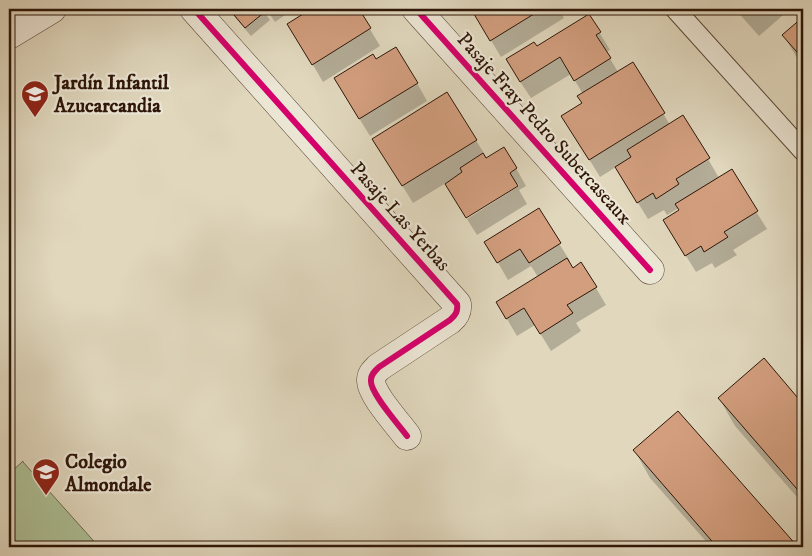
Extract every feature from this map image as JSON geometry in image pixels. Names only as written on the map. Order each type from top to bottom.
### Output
[{"type":"street","points":[[9,35],[52,9]]},
{"type":"street","name":"Pasaje Las Yerbas","points":[[194,9],[457,304],[455,316],[379,367],[373,372],[370,379],[371,387],[375,394],[407,436]]},
{"type":"street","name":"Pasaje Fray Pedro Subercaseaux","points":[[416,9],[650,270]]},
{"type":"lane","points":[[675,9],[803,151]]},
{"type":"green space","points":[[23,461],[99,547],[9,547],[9,474]]},
{"type":"building","points":[[229,9],[264,9],[266,11],[245,28]]},
{"type":"building","points":[[311,9],[359,9],[371,28],[312,65],[287,24]]},
{"type":"building","points":[[471,9],[542,9],[490,41]]},
{"type":"building","points":[[589,14],[601,32],[596,35],[611,58],[574,81],[560,57],[520,82],[506,59],[534,42],[537,46]]},
{"type":"building","points":[[803,17],[803,59],[782,35]]},
{"type":"building","points":[[396,47],[418,83],[359,119],[334,78],[373,54],[376,59]]},
{"type":"building","points":[[633,62],[665,113],[589,160],[561,116],[582,103],[577,96]]},
{"type":"building","points":[[447,92],[477,140],[402,186],[372,139]]},
{"type":"building","points":[[683,115],[710,158],[676,179],[679,184],[656,199],[653,193],[637,203],[615,167],[631,157],[627,150]]},
{"type":"building","points":[[504,147],[517,168],[510,173],[518,186],[466,218],[445,184],[462,172],[460,168],[483,153],[486,158]]},
{"type":"building","points":[[732,169],[758,211],[724,232],[728,237],[704,252],[701,246],[685,256],[663,220],[679,210],[675,204]]},
{"type":"building","points":[[539,208],[561,243],[529,263],[520,249],[497,263],[484,242]]},
{"type":"building","points":[[567,258],[573,268],[581,262],[597,287],[567,305],[573,313],[540,334],[524,308],[506,319],[496,302]]},
{"type":"building","points":[[764,358],[803,404],[803,496],[718,398]]},
{"type":"building","points":[[678,411],[798,547],[717,547],[633,450]]},
{"type":"cycle path","points":[[194,9],[457,304],[456,313],[450,320],[379,367],[372,376],[371,380],[375,392],[407,436]]},
{"type":"cycle path","points":[[416,9],[650,270]]},
{"type":"place","name":"Jardín Infantil Azucarcandia","points":[[35,118]]},
{"type":"place","name":"Colegio Almondale","points":[[46,496]]}]
